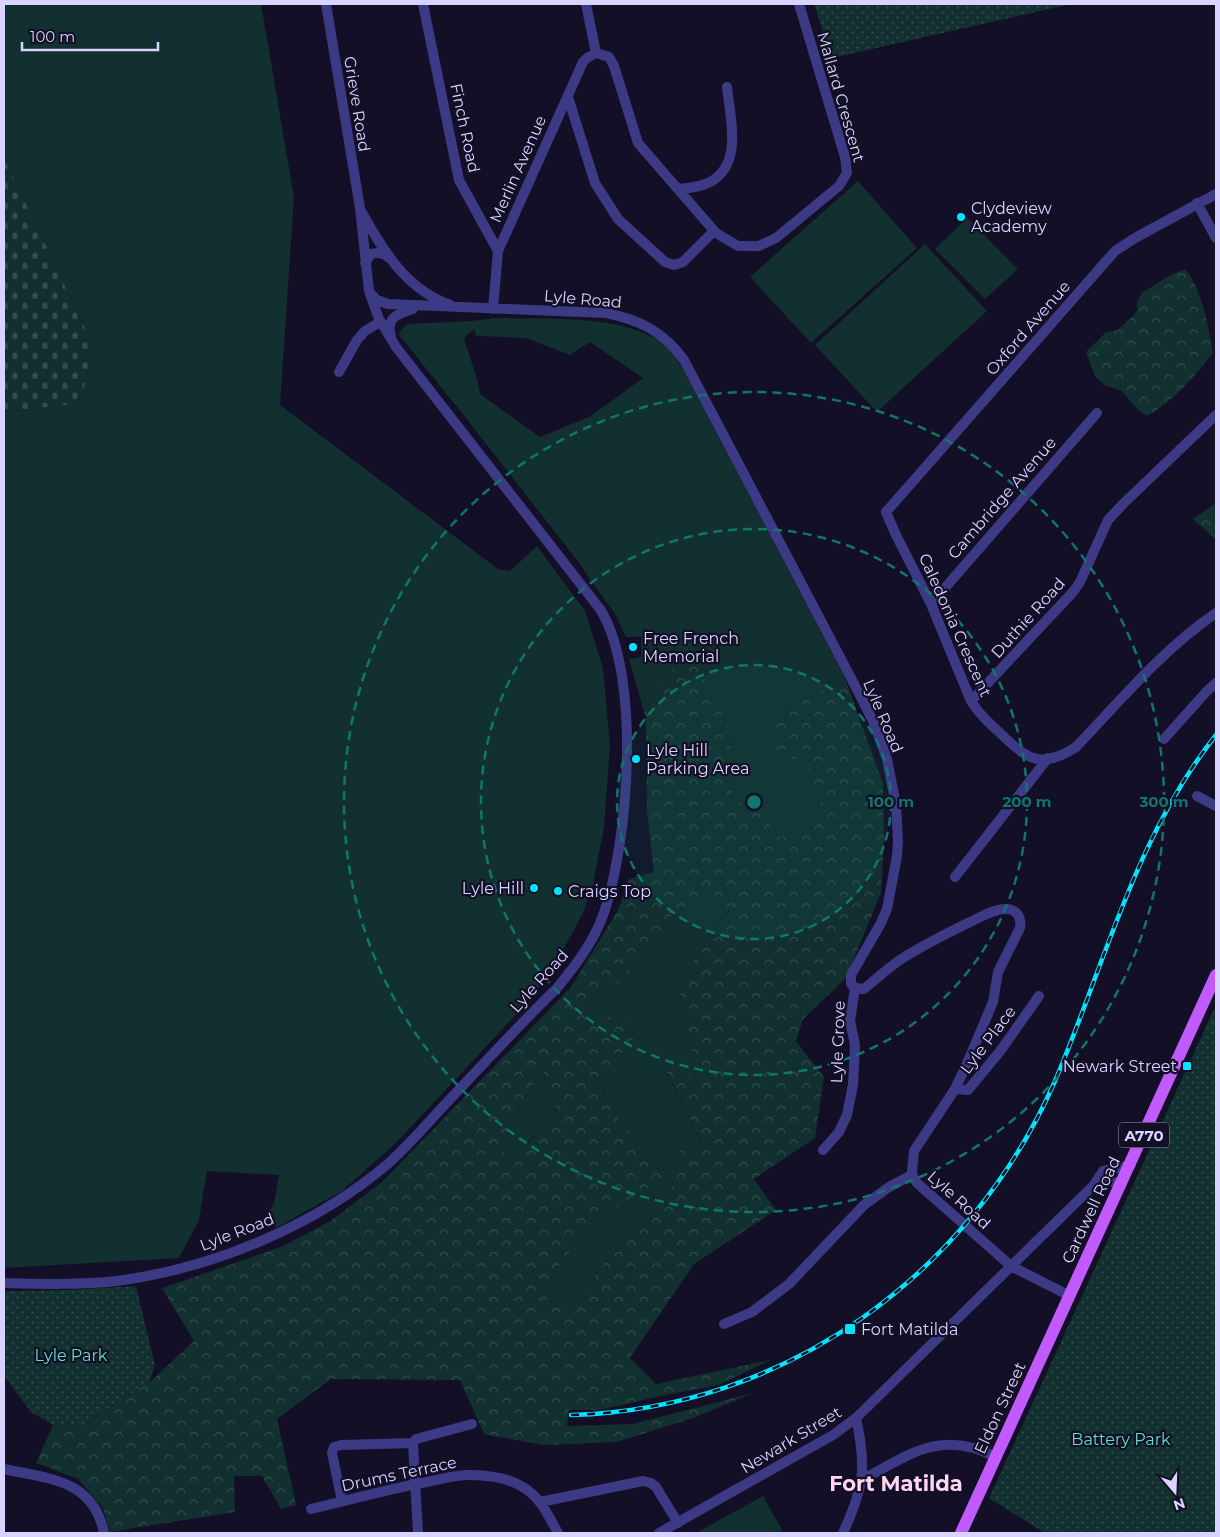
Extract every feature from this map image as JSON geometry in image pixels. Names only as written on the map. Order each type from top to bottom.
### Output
[{"type":"main road","name":"Cardwell Road","points":[[1070,1296],[1216,975]]},
{"type":"main road","name":"Eldon Street","points":[[961,1533],[1070,1296]]},
{"type":"street","name":"Grieve Road","points":[[326,4],[360,208],[369,291]]},
{"type":"street","name":"Finch Road","points":[[423,4],[459,180],[498,251]]},
{"type":"street","points":[[586,4],[596,53]]},
{"type":"street","name":"Mallard Crescent","points":[[596,53],[609,57],[614,66],[638,143],[714,231],[738,246],[759,246],[776,238],[839,186],[847,173],[845,157],[799,4]]},
{"type":"street","name":"Merlin Avenue","points":[[493,309],[498,251],[582,62],[596,53]]},
{"type":"street","points":[[678,189],[710,182],[720,175],[730,160],[732,144],[727,87]]},
{"type":"street","points":[[568,97],[595,183],[618,219],[665,262],[674,265],[683,262],[714,231]]},
{"type":"street","name":"Oxford Avenue","points":[[886,512],[1115,252],[1135,238],[1216,194]]},
{"type":"street","points":[[1197,203],[1216,238]]},
{"type":"street","name":"Grieve Road","points":[[360,208],[391,261]]},
{"type":"street","name":"Grieve Road","points":[[365,263],[370,254],[376,252],[387,256],[419,288],[437,300],[458,308]]},
{"type":"street","points":[[418,307],[424,300],[424,294],[419,288]]},
{"type":"street","name":"Lyle Road","points":[[369,291],[382,302],[418,307],[592,312],[620,316],[643,324],[661,334],[669,340],[684,360],[874,723],[887,759],[898,820],[897,856],[888,902],[881,923],[851,975],[851,984],[855,988],[864,989],[898,962],[938,938],[991,912],[1005,909],[1011,910],[1020,917],[1020,928],[998,972],[993,1002],[985,1022],[955,1089],[914,1152],[912,1176],[917,1183],[1011,1266],[1070,1296]]},
{"type":"street","name":"Lyle Road","points":[[4,1283],[116,1281],[169,1272],[244,1248],[314,1214],[372,1176],[407,1145],[522,1022],[557,988],[577,963],[602,919],[612,880],[625,798],[626,731],[623,683],[616,646],[600,610],[396,347],[380,322],[369,291]]},
{"type":"street","name":"Lyle Road","points":[[396,347],[390,332],[391,320],[395,315],[418,307]]},
{"type":"street","points":[[339,372],[357,340],[365,331],[380,322]]},
{"type":"street","name":"Cambridge Avenue","points":[[931,604],[1097,413]]},
{"type":"street","name":"Duthie Road","points":[[971,701],[1073,592],[1080,582],[1108,520],[1216,416]]},
{"type":"street","name":"Caledonia Crescent","points":[[886,512],[931,604],[971,701],[981,715],[1019,751],[1032,758],[1048,758],[1062,755],[1076,747],[1166,654],[1216,613]]},
{"type":"street","points":[[1164,739],[1216,683]]},
{"type":"street","points":[[955,877],[1048,758]]},
{"type":"street","points":[[1197,796],[1216,806]]},
{"type":"street","name":"Lyle Grove","points":[[823,1150],[838,1132],[847,1115],[850,1100],[855,1045],[850,1021],[855,988]]},
{"type":"street","name":"Lyle Place","points":[[955,1089],[968,1090],[1001,1050],[1039,996]]},
{"type":"street","name":"Newark Street","points":[[659,1533],[833,1435],[856,1418],[1094,1185],[1103,1171],[1131,1165]]},
{"type":"street","points":[[724,1324],[752,1312],[789,1284],[864,1204],[889,1187],[912,1176]]},
{"type":"street","points":[[1094,1185],[1105,1180],[1122,1184]]},
{"type":"street","points":[[843,1533],[856,1504],[862,1480],[863,1453],[856,1418]]},
{"type":"street","points":[[418,1533],[413,1443],[416,1439],[472,1424]]},
{"type":"street","points":[[342,1501],[332,1453],[334,1447],[341,1445],[413,1443]]},
{"type":"street","points":[[862,1480],[915,1451],[943,1445],[969,1446],[981,1449],[996,1457]]},
{"type":"street","points":[[4,1469],[57,1481],[79,1491],[95,1507],[104,1533]]},
{"type":"street","name":"Drums Terrace","points":[[311,1509],[414,1484],[468,1475],[486,1476],[504,1479],[521,1486],[540,1502],[558,1533]]},
{"type":"street","points":[[540,1502],[643,1481],[651,1483],[656,1488],[678,1523]]},
{"type":"green space","points":[[4,4],[261,4],[294,197],[280,405],[498,569],[510,571],[537,546],[585,611],[603,668],[610,746],[604,827],[593,885],[583,913],[555,965],[526,1004],[397,1142],[342,1191],[276,1228],[269,1211],[274,1204],[279,1175],[207,1171],[199,1220],[179,1258],[4,1268],[4,412],[72,404],[78,400],[92,360],[94,347],[4,157]]},
{"type":"green space","points":[[814,4],[1071,4],[832,58]]},
{"type":"green space","points":[[4,157],[94,347],[90,369],[84,386],[73,404],[4,412]]},
{"type":"green space","points":[[858,181],[917,248],[811,343],[750,277]]},
{"type":"green space","points":[[967,218],[1018,269],[985,299],[935,249]]},
{"type":"green space","points":[[925,244],[987,311],[877,412],[815,345]]},
{"type":"green space","points":[[1185,269],[1200,298],[1207,320],[1213,353],[1175,396],[1147,416],[1137,409],[1122,391],[1104,385],[1094,374],[1086,352],[1106,332],[1118,330],[1130,319],[1137,311],[1137,301],[1142,293],[1169,276]]},
{"type":"green space","points":[[495,318],[559,319],[605,323],[626,327],[646,334],[664,343],[672,352],[684,371],[845,678],[798,704],[774,714],[805,758],[825,818],[817,825],[780,837],[754,807],[733,800],[730,731],[661,703],[642,705],[629,659],[641,657],[641,637],[626,637],[614,612],[580,564],[399,335],[407,324]],"holes":[[[474,329],[476,336],[526,338],[570,355],[590,342],[643,378],[591,416],[540,437],[480,394],[464,338]]]},
{"type":"green space","points":[[1216,503],[1216,540],[1193,519]]},
{"type":"green space","points":[[694,658],[730,731],[733,800],[754,807],[780,837],[817,825],[825,818],[805,759],[775,758],[774,714],[798,704],[845,678],[883,784],[884,842],[881,893],[846,978],[803,1019],[796,1041],[824,1077],[815,1138],[754,1179],[776,1210],[694,1264],[630,1358],[656,1384],[770,1360],[719,1385],[600,1410],[569,1410],[567,1426],[633,1424],[753,1393],[693,1418],[617,1442],[543,1445],[484,1434],[460,1380],[331,1379],[277,1419],[296,1505],[281,1509],[262,1476],[234,1476],[235,1512],[110,1532],[103,1508],[78,1479],[36,1463],[53,1425],[78,1427],[149,1383],[194,1341],[162,1288],[281,1247],[329,1222],[382,1182],[571,987],[618,910],[629,879],[654,872],[647,811],[646,718],[642,705],[661,703],[660,675]],"holes":[[[720,900],[730,910],[705,940],[679,988],[698,1077],[665,1069],[703,1145],[681,1149],[668,1201],[604,1264],[575,1302],[547,1301],[552,1274],[592,1225],[663,1177],[637,1139],[614,1113],[599,1083],[634,1038],[625,1010],[593,1023],[584,1003],[625,979],[676,910]],[[542,1071],[558,1097],[553,1117],[508,1160],[503,1149],[513,1115]]]},
{"type":"green space","points":[[720,900],[730,909],[705,940],[679,988],[699,1078],[665,1070],[703,1146],[681,1149],[668,1201],[604,1264],[575,1302],[547,1301],[552,1274],[592,1225],[663,1177],[637,1139],[614,1113],[599,1082],[634,1038],[625,1010],[593,1023],[584,1003],[625,979],[676,910]]},
{"type":"green space","name":"Battery Park","points":[[1216,1005],[1216,1533],[1045,1533],[989,1498]]},
{"type":"green space","points":[[542,1071],[558,1097],[553,1117],[509,1161],[503,1149],[513,1115]]},
{"type":"green space","name":"Lyle Park","points":[[136,1286],[155,1365],[149,1383],[78,1427],[53,1425],[31,1412],[4,1376],[4,1291]]},
{"type":"green space","points":[[763,1496],[782,1530],[778,1533],[696,1533]]},
{"type":"railway","points":[[571,1415],[650,1407],[725,1388],[796,1358],[861,1318],[921,1270],[974,1214],[1019,1151],[1055,1081],[1124,902],[1143,858],[1188,774],[1216,735]]},
{"type":"place","name":"Clydeview Academy","points":[[961,217]]},
{"type":"place","name":"Free French Memorial","points":[[633,647]]},
{"type":"place","name":"Lyle Hill Parking Area","points":[[636,759]]},
{"type":"place","name":"Lyle Hill","points":[[534,888]]},
{"type":"place","name":"Craigs Top","points":[[558,891]]},
{"type":"place","name":"Newark Street","points":[[1187,1066]]},
{"type":"place","name":"Fort Matilda","points":[[850,1329]]},
{"type":"district","name":"Fort Matilda","points":[[896,1483]]}]
